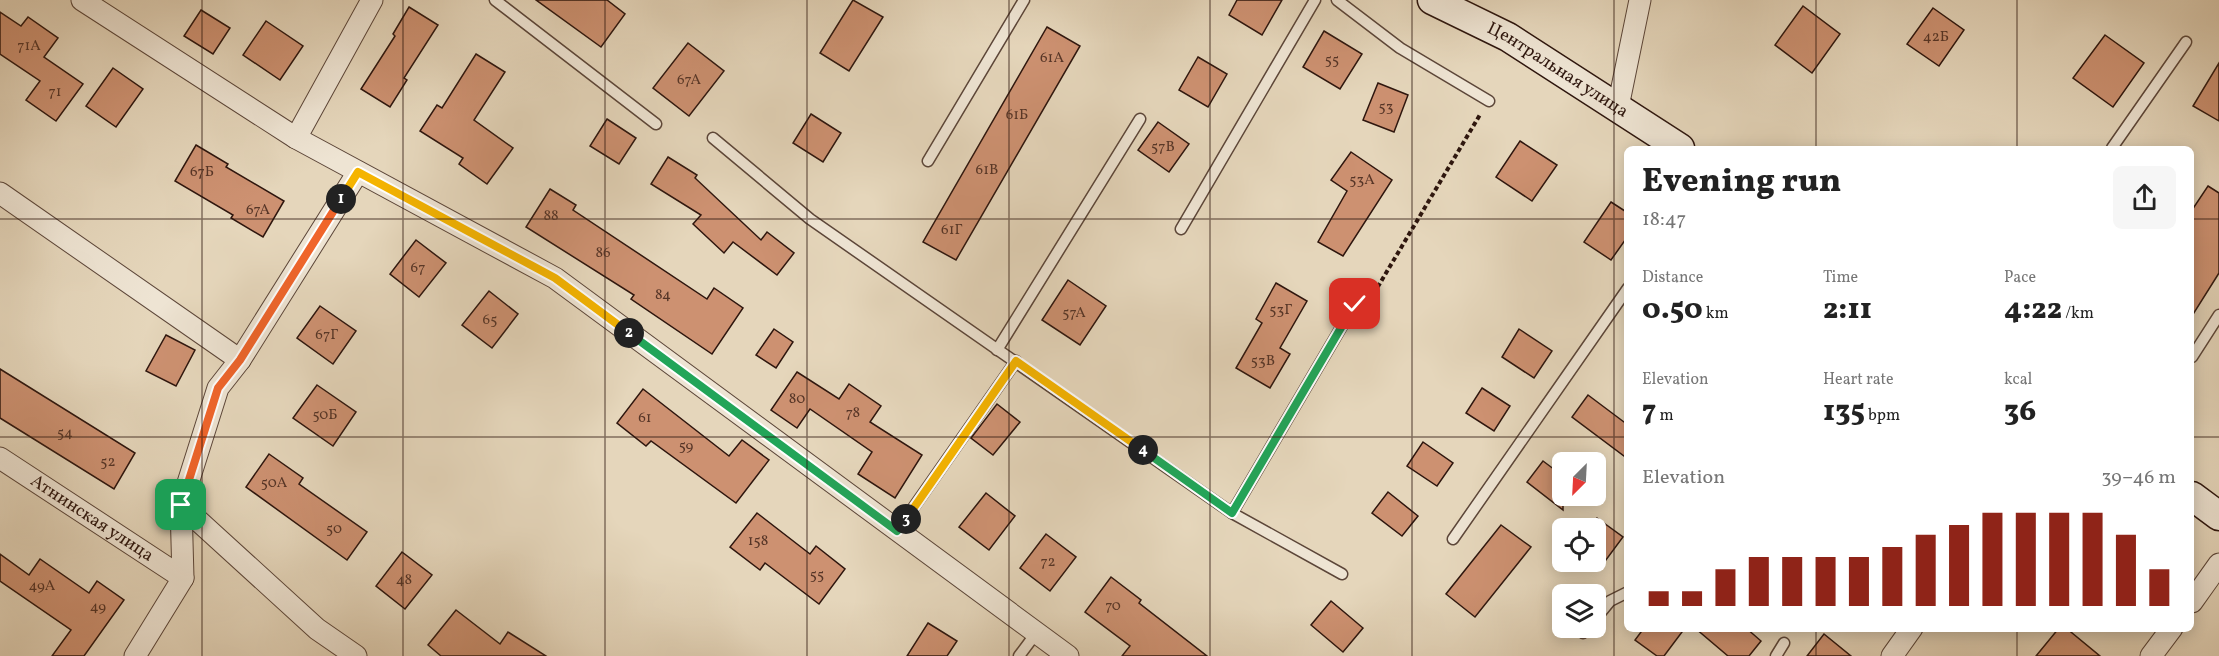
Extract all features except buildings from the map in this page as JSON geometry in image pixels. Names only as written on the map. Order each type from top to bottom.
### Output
[{"type":"street","points":[[82,0],[296,138],[555,278],[1068,656]]},
{"type":"street","points":[[296,138],[372,0]]},
{"type":"street","name":"Центральная улица","points":[[1432,0],[1508,37],[1677,146]]},
{"type":"street","points":[[1618,107],[1640,0]]},
{"type":"street","points":[[135,656],[183,578],[181,505],[218,388],[240,360],[358,172]]},
{"type":"street","points":[[0,193],[240,360]]},
{"type":"street","name":"Атнинская улица","points":[[0,458],[183,578]]},
{"type":"street","points":[[2194,497],[2219,516]]},
{"type":"street","points":[[181,505],[316,629],[356,656]]},
{"type":"street","points":[[2194,599],[2219,564]]},
{"type":"street","points":[[1892,656],[1909,632]]},
{"type":"street","points":[[2151,656],[2169,632]]},
{"type":"lane","points":[[495,0],[656,124]]},
{"type":"lane","points":[[928,161],[1024,0]]},
{"type":"lane","points":[[1181,229],[1315,0]]},
{"type":"lane","points":[[1337,0],[1400,48],[1489,101]]},
{"type":"lane","points":[[2113,146],[2186,42]]},
{"type":"lane","points":[[998,350],[1140,119]]},
{"type":"lane","points":[[713,138],[810,219],[1232,513],[1342,573]]},
{"type":"lane","points":[[1453,539],[1624,294]]},
{"type":"lane","points":[[1232,513],[1355,304]]},
{"type":"lane","points":[[2194,354],[2219,315]]},
{"type":"lane","points":[[897,531],[1016,361]]},
{"type":"lane","points":[[1606,606],[1610,601],[1624,594]]},
{"type":"lane","points":[[1019,656],[1037,632]]},
{"type":"lane","points":[[1776,656],[1784,643]]},
{"type":"path","points":[[1355,304],[1371,299],[1489,101]]},
{"type":"route","points":[[181,505],[218,388],[240,360],[358,172],[555,278],[897,531],[1016,361],[1232,513],[1355,304]]}]
